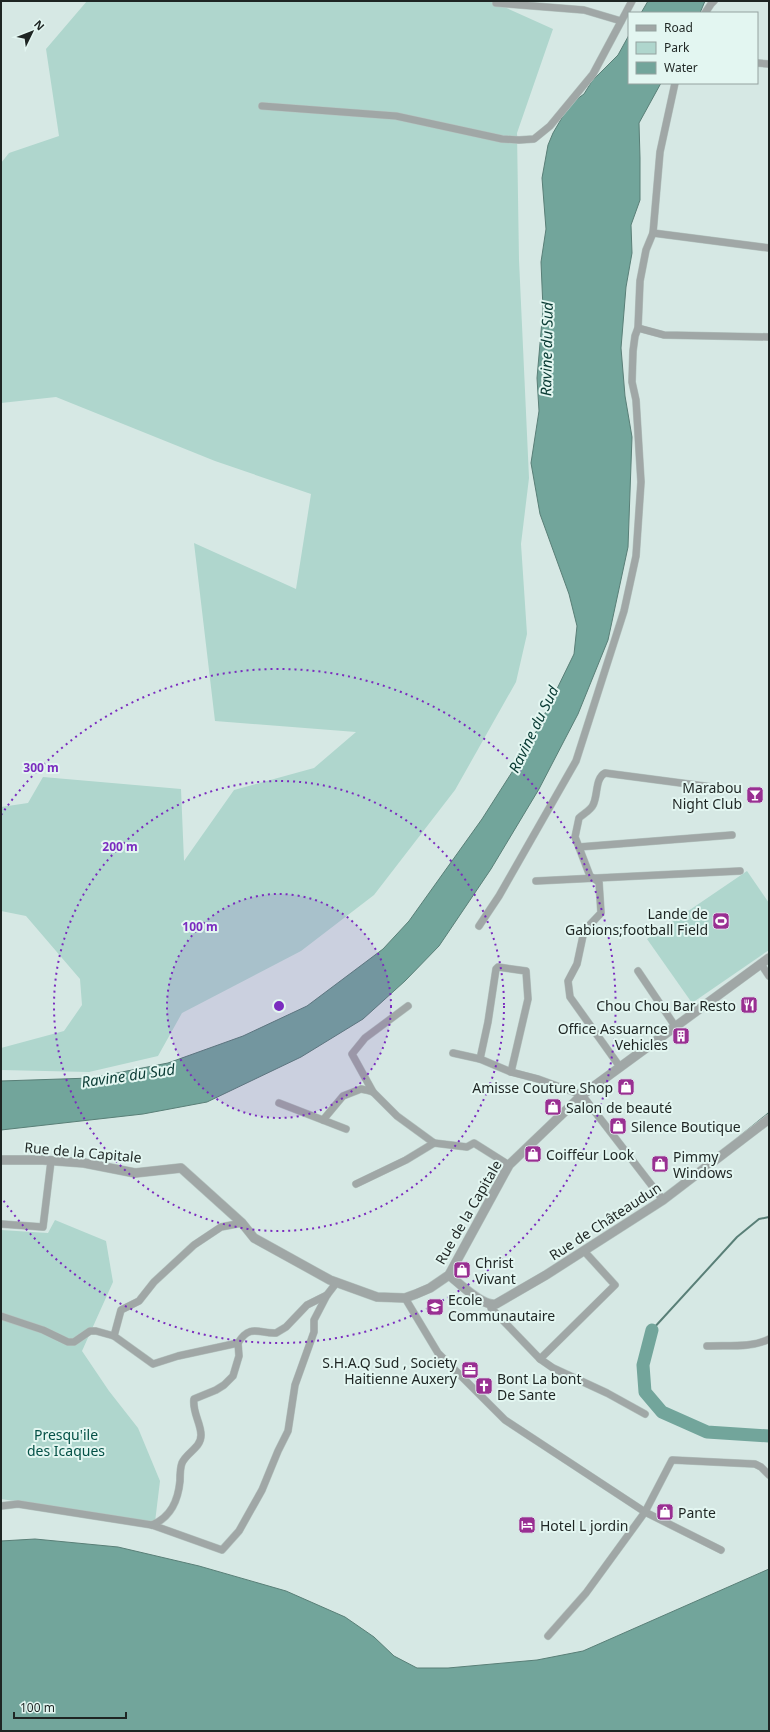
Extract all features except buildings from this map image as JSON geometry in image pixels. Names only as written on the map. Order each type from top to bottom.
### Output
[{"type":"street","points":[[262,106],[396,116],[502,139],[534,139],[550,126],[593,74],[632,1]]},
{"type":"street","points":[[706,12],[714,1]]},
{"type":"street","points":[[496,2],[584,10],[621,21]]},
{"type":"street","points":[[758,63],[769,64]]},
{"type":"street","points":[[479,926],[500,896],[576,761],[621,624],[633,572],[641,499],[640,452],[635,406],[636,400],[631,369],[635,336],[638,328],[640,281],[646,250],[653,233],[660,152],[675,84]]},
{"type":"street","points":[[653,233],[769,248]]},
{"type":"street","points":[[638,328],[664,335],[769,337]]},
{"type":"street","points":[[620,1067],[570,998],[568,990],[568,981],[577,964],[584,931],[601,913],[599,882],[590,876],[576,837],[578,818],[593,806],[602,774],[605,773],[719,788]]},
{"type":"street","points":[[579,847],[732,835]]},
{"type":"street","points":[[536,881],[740,871]]},
{"type":"street","name":"Rue de la Capitale","points":[[1,1160],[84,1163],[135,1173],[181,1168],[242,1223],[254,1238],[337,1282],[377,1297],[405,1298],[430,1288],[449,1275],[509,1165],[582,1095],[769,958]]},
{"type":"street","points":[[761,964],[769,976]]},
{"type":"street","points":[[480,1059],[497,967],[526,971],[528,999],[510,1072]]},
{"type":"street","points":[[638,971],[675,1026]]},
{"type":"street","points":[[408,1006],[365,1038],[352,1054],[373,1092],[397,1116],[434,1143],[467,1147],[474,1143],[509,1165]]},
{"type":"street","points":[[453,1053],[480,1059],[510,1072],[538,1079],[582,1095],[664,1200]]},
{"type":"street","points":[[323,1120],[343,1096],[361,1089],[373,1092]]},
{"type":"street","points":[[280,1103],[346,1130]]},
{"type":"street","name":"Rue de Châteaudun","points":[[492,1305],[546,1275],[664,1200],[769,1119]]},
{"type":"street","points":[[356,1184],[406,1160],[434,1143]]},
{"type":"street","points":[[1,1224],[43,1227],[51,1161]]},
{"type":"street","points":[[114,1336],[122,1310],[139,1300],[154,1282],[194,1245],[220,1227],[242,1223]]},
{"type":"street","points":[[540,1359],[614,1285],[584,1251]]},
{"type":"street","points":[[449,1275],[482,1301],[492,1305],[491,1308],[540,1359],[553,1368],[607,1393],[645,1414]]},
{"type":"street","points":[[1,1506],[18,1504],[152,1525],[222,1550],[239,1531],[262,1490],[288,1431],[295,1385],[314,1332],[314,1320],[327,1295],[337,1282]]},
{"type":"street","points":[[1,1316],[43,1330],[68,1342],[74,1342],[92,1331],[114,1336],[153,1364],[178,1356],[238,1342],[243,1336],[252,1331],[257,1330],[272,1333],[281,1331],[307,1305],[327,1295]]},
{"type":"street","points":[[405,1298],[438,1353],[505,1420],[645,1512],[721,1550]]},
{"type":"street","points":[[708,1346],[752,1344],[769,1339]]},
{"type":"street","points":[[152,1525],[167,1517],[179,1490],[182,1463],[200,1441],[201,1434],[194,1399],[220,1388],[233,1376],[239,1356],[238,1342]]},
{"type":"street","points":[[548,1636],[586,1593],[645,1512],[672,1460],[755,1464],[761,1467],[769,1475]]},
{"type":"green space","points":[[87,1],[491,1],[553,29],[517,133],[519,260],[529,478],[521,544],[527,634],[516,682],[455,790],[374,895],[301,951],[182,1013],[158,1056],[89,1072],[1,1070],[1,1048],[64,1031],[82,1005],[80,979],[26,916],[1,911],[1,807],[28,803],[43,777],[181,789],[184,861],[234,790],[314,768],[356,732],[215,721],[194,543],[296,589],[311,494],[215,461],[56,397],[1,403],[1,163],[9,153],[59,136],[46,49]]},
{"type":"green space","name":"Lande de Gabions;football Field","points":[[747,871],[769,903],[769,950],[692,1003],[647,939]]},
{"type":"green space","name":"Presqu'ile des Icaques","points":[[55,1220],[106,1241],[113,1282],[82,1351],[109,1391],[138,1428],[160,1481],[155,1522],[1,1499],[1,1230],[48,1233]]},
{"type":"water","points":[[648,1],[705,1],[700,12],[642,12]]},
{"type":"water","name":"Ravine du Sud","points":[[628,37],[628,84],[660,84],[639,123],[640,200],[631,225],[632,253],[626,287],[621,348],[625,396],[632,437],[628,547],[608,640],[578,714],[539,789],[491,869],[439,946],[405,981],[363,1019],[301,1057],[207,1102],[143,1114],[1,1130],[1,1081],[91,1078],[168,1063],[243,1036],[307,1006],[383,949],[409,921],[482,819],[530,744],[574,654],[577,626],[569,594],[540,514],[531,463],[539,411],[537,378],[543,309],[541,262],[546,229],[542,178],[548,145],[553,133],[570,104],[584,94],[592,81],[618,55]]},
{"type":"water","points":[[35,1539],[118,1547],[199,1566],[286,1591],[345,1617],[374,1637],[394,1656],[417,1668],[448,1668],[537,1660],[583,1651],[769,1569],[769,1731],[1,1731],[1,1541]]},
{"type":"waterway","points":[[737,1139],[769,1113]]},
{"type":"waterway","points":[[652,1330],[737,1237],[759,1219],[769,1217]]},
{"type":"waterway","points":[[652,1330],[643,1365],[645,1392],[662,1412],[707,1432],[769,1436]]},
{"type":"place","name":"Marabou Night Club","points":[[755,795]]},
{"type":"place","name":"Lande de Gabions;football Field","points":[[721,921]]},
{"type":"place","name":"Chou Chou Bar Resto","points":[[749,1005]]},
{"type":"place","name":"Office Assuarnce Vehicles","points":[[681,1036]]},
{"type":"place","name":"Amisse Couture Shop","points":[[626,1087]]},
{"type":"place","name":"Salon de beauté","points":[[553,1107]]},
{"type":"place","name":"Silence Boutique","points":[[618,1126]]},
{"type":"place","name":"Coiffeur Look","points":[[533,1154]]},
{"type":"place","name":"Pimmy Windows","points":[[660,1164]]},
{"type":"place","name":"Christ Vivant","points":[[462,1270]]},
{"type":"place","name":"Ecole Communautaire","points":[[435,1307]]},
{"type":"place","name":"S.H.A.Q Sud , Society Haitienne Auxery","points":[[470,1370]]},
{"type":"place","name":"Bont La bont De Sante","points":[[484,1386]]},
{"type":"place","name":"Pante","points":[[665,1512]]},
{"type":"place","name":"Hotel L jordin","points":[[527,1525]]}]
